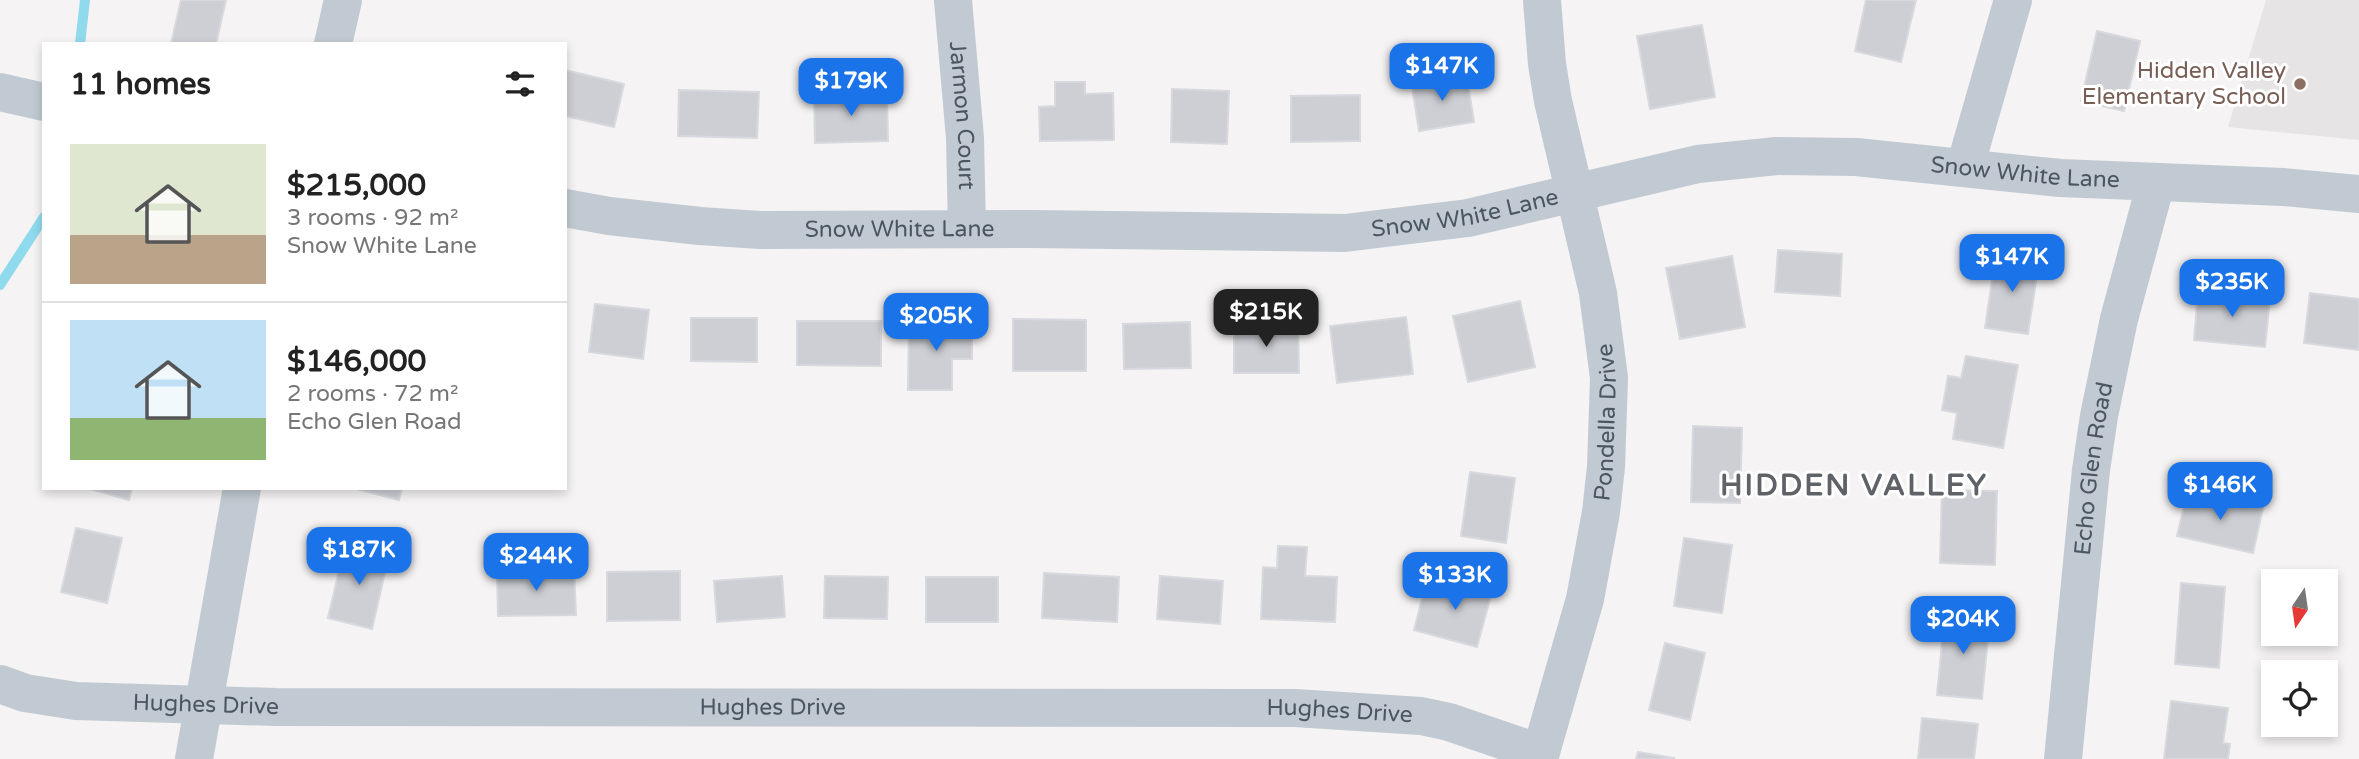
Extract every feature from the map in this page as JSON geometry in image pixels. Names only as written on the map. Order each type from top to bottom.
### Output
[{"type":"street","points":[[333,42],[343,0]]},
{"type":"street","name":"Jarmon Court","points":[[953,0],[965,138],[967,229]]},
{"type":"street","name":"Pondella Drive","points":[[1540,756],[1584,599],[1601,512],[1606,467],[1609,378],[1598,293],[1547,64],[1542,0]]},
{"type":"street","points":[[1965,167],[2013,0]]},
{"type":"street","points":[[0,92],[42,102]]},
{"type":"street","name":"Snow White Lane","points":[[567,208],[609,216],[760,230],[1345,233],[1468,218],[1698,164],[1777,156],[1856,157],[2060,178],[2283,187],[2359,194]]},
{"type":"street","name":"Echo Glen Road","points":[[2063,759],[2091,470],[2099,416],[2119,319],[2156,183]]},
{"type":"street","points":[[194,759],[242,490]]},
{"type":"street","name":"Hughes Drive","points":[[0,684],[25,693],[76,701],[276,707],[1295,708],[1421,716],[1449,722],[1540,756]]},
{"type":"shaded area","name":"Hidden Valley Elementary School","points":[[2266,0],[2359,0],[2359,140],[2228,127]]},
{"type":"building","points":[[181,0],[226,0],[216,42],[171,42]]},
{"type":"building","points":[[1866,0],[1916,0],[1901,62],[1855,51]]},
{"type":"building","points":[[1702,25],[1715,97],[1650,109],[1637,36]]},
{"type":"building","points":[[2097,31],[2140,41],[2124,111],[2081,101]]},
{"type":"building","points":[[567,70],[624,84],[614,127],[567,116]]},
{"type":"building","points":[[1436,76],[1437,82],[1467,78],[1474,122],[1419,131],[1411,80]]},
{"type":"building","points":[[1055,82],[1085,82],[1085,94],[1113,93],[1114,140],[1040,141],[1039,107],[1055,106]]},
{"type":"building","points":[[1172,89],[1229,91],[1227,144],[1171,142]]},
{"type":"building","points":[[679,90],[759,92],[757,138],[678,136]]},
{"type":"building","points":[[887,92],[888,141],[815,143],[814,94]]},
{"type":"building","points":[[1360,95],[1360,141],[1291,142],[1291,96]]},
{"type":"building","points":[[1778,250],[1842,254],[1840,296],[1775,292]]},
{"type":"building","points":[[1996,254],[2039,261],[2028,334],[1985,328]]},
{"type":"building","points":[[1732,256],[1745,327],[1680,339],[1666,268]]},
{"type":"building","points":[[2198,292],[2270,299],[2265,347],[2194,340]]},
{"type":"building","points":[[2310,293],[2359,299],[2359,350],[2304,343]]},
{"type":"building","points":[[1520,301],[1535,367],[1468,382],[1453,316]]},
{"type":"building","points":[[595,304],[649,310],[643,359],[589,352]]},
{"type":"building","points":[[1406,317],[1413,374],[1337,383],[1330,326]]},
{"type":"building","points":[[691,318],[757,318],[757,362],[691,361]]},
{"type":"building","points":[[1013,319],[1086,320],[1086,371],[1013,371]]},
{"type":"building","points":[[797,321],[881,321],[881,366],[797,365]]},
{"type":"building","points":[[909,322],[972,323],[972,359],[952,359],[952,390],[908,390]]},
{"type":"building","points":[[1190,322],[1191,368],[1124,369],[1123,324]]},
{"type":"building","points":[[1234,324],[1298,324],[1299,373],[1234,373]]},
{"type":"building","points":[[1966,356],[2018,365],[2003,448],[1953,439],[1957,413],[1942,410],[1948,376],[1961,378]]},
{"type":"building","points":[[1693,426],[1742,428],[1740,503],[1691,502]]},
{"type":"building","points":[[1470,472],[1515,478],[1506,543],[1461,536]]},
{"type":"building","points":[[94,490],[132,490],[129,500]]},
{"type":"building","points":[[361,490],[402,490],[399,500]]},
{"type":"building","points":[[1942,490],[1997,491],[1995,565],[1940,563]]},
{"type":"building","points":[[2188,490],[2263,508],[2253,553],[2177,536]]},
{"type":"building","points":[[76,528],[122,538],[107,603],[61,592]]},
{"type":"building","points":[[1684,538],[1732,545],[1722,613],[1674,606]]},
{"type":"building","points":[[345,545],[389,555],[372,629],[328,618]]},
{"type":"building","points":[[1278,546],[1307,547],[1305,576],[1337,577],[1335,622],[1261,619],[1263,567],[1277,568]]},
{"type":"building","points":[[574,569],[576,615],[498,616],[497,571]]},
{"type":"building","points":[[680,571],[680,620],[607,621],[607,572]]},
{"type":"building","points":[[1044,573],[1119,577],[1117,622],[1042,618]]},
{"type":"building","points":[[782,576],[785,617],[717,622],[714,581]]},
{"type":"building","points":[[825,576],[888,577],[887,619],[824,618]]},
{"type":"building","points":[[1160,576],[1223,581],[1220,624],[1157,619]]},
{"type":"building","points":[[926,577],[998,577],[998,622],[926,622]]},
{"type":"building","points":[[1454,578],[1493,588],[1477,647],[1414,630],[1425,587],[1450,594]]},
{"type":"building","points":[[2181,583],[2225,587],[2219,668],[2175,664]]},
{"type":"building","points":[[1945,612],[1990,617],[1982,699],[1937,695]]},
{"type":"building","points":[[1665,643],[1705,653],[1690,720],[1649,710]]},
{"type":"building","points":[[2171,701],[2228,708],[2223,743],[2230,744],[2228,759],[2164,759]]},
{"type":"building","points":[[1922,718],[1978,724],[1974,759],[1918,759]]},
{"type":"building","points":[[1638,752],[1674,758],[1674,759],[1636,759]]},
{"type":"waterway","points":[[80,42],[85,0]]},
{"type":"waterway","points":[[0,285],[42,220]]},
{"type":"place","name":"Hidden Valley Elementary School","points":[[2300,84]]},
{"type":"district","name":"HIDDEN VALLEY","points":[[1854,485]]}]
